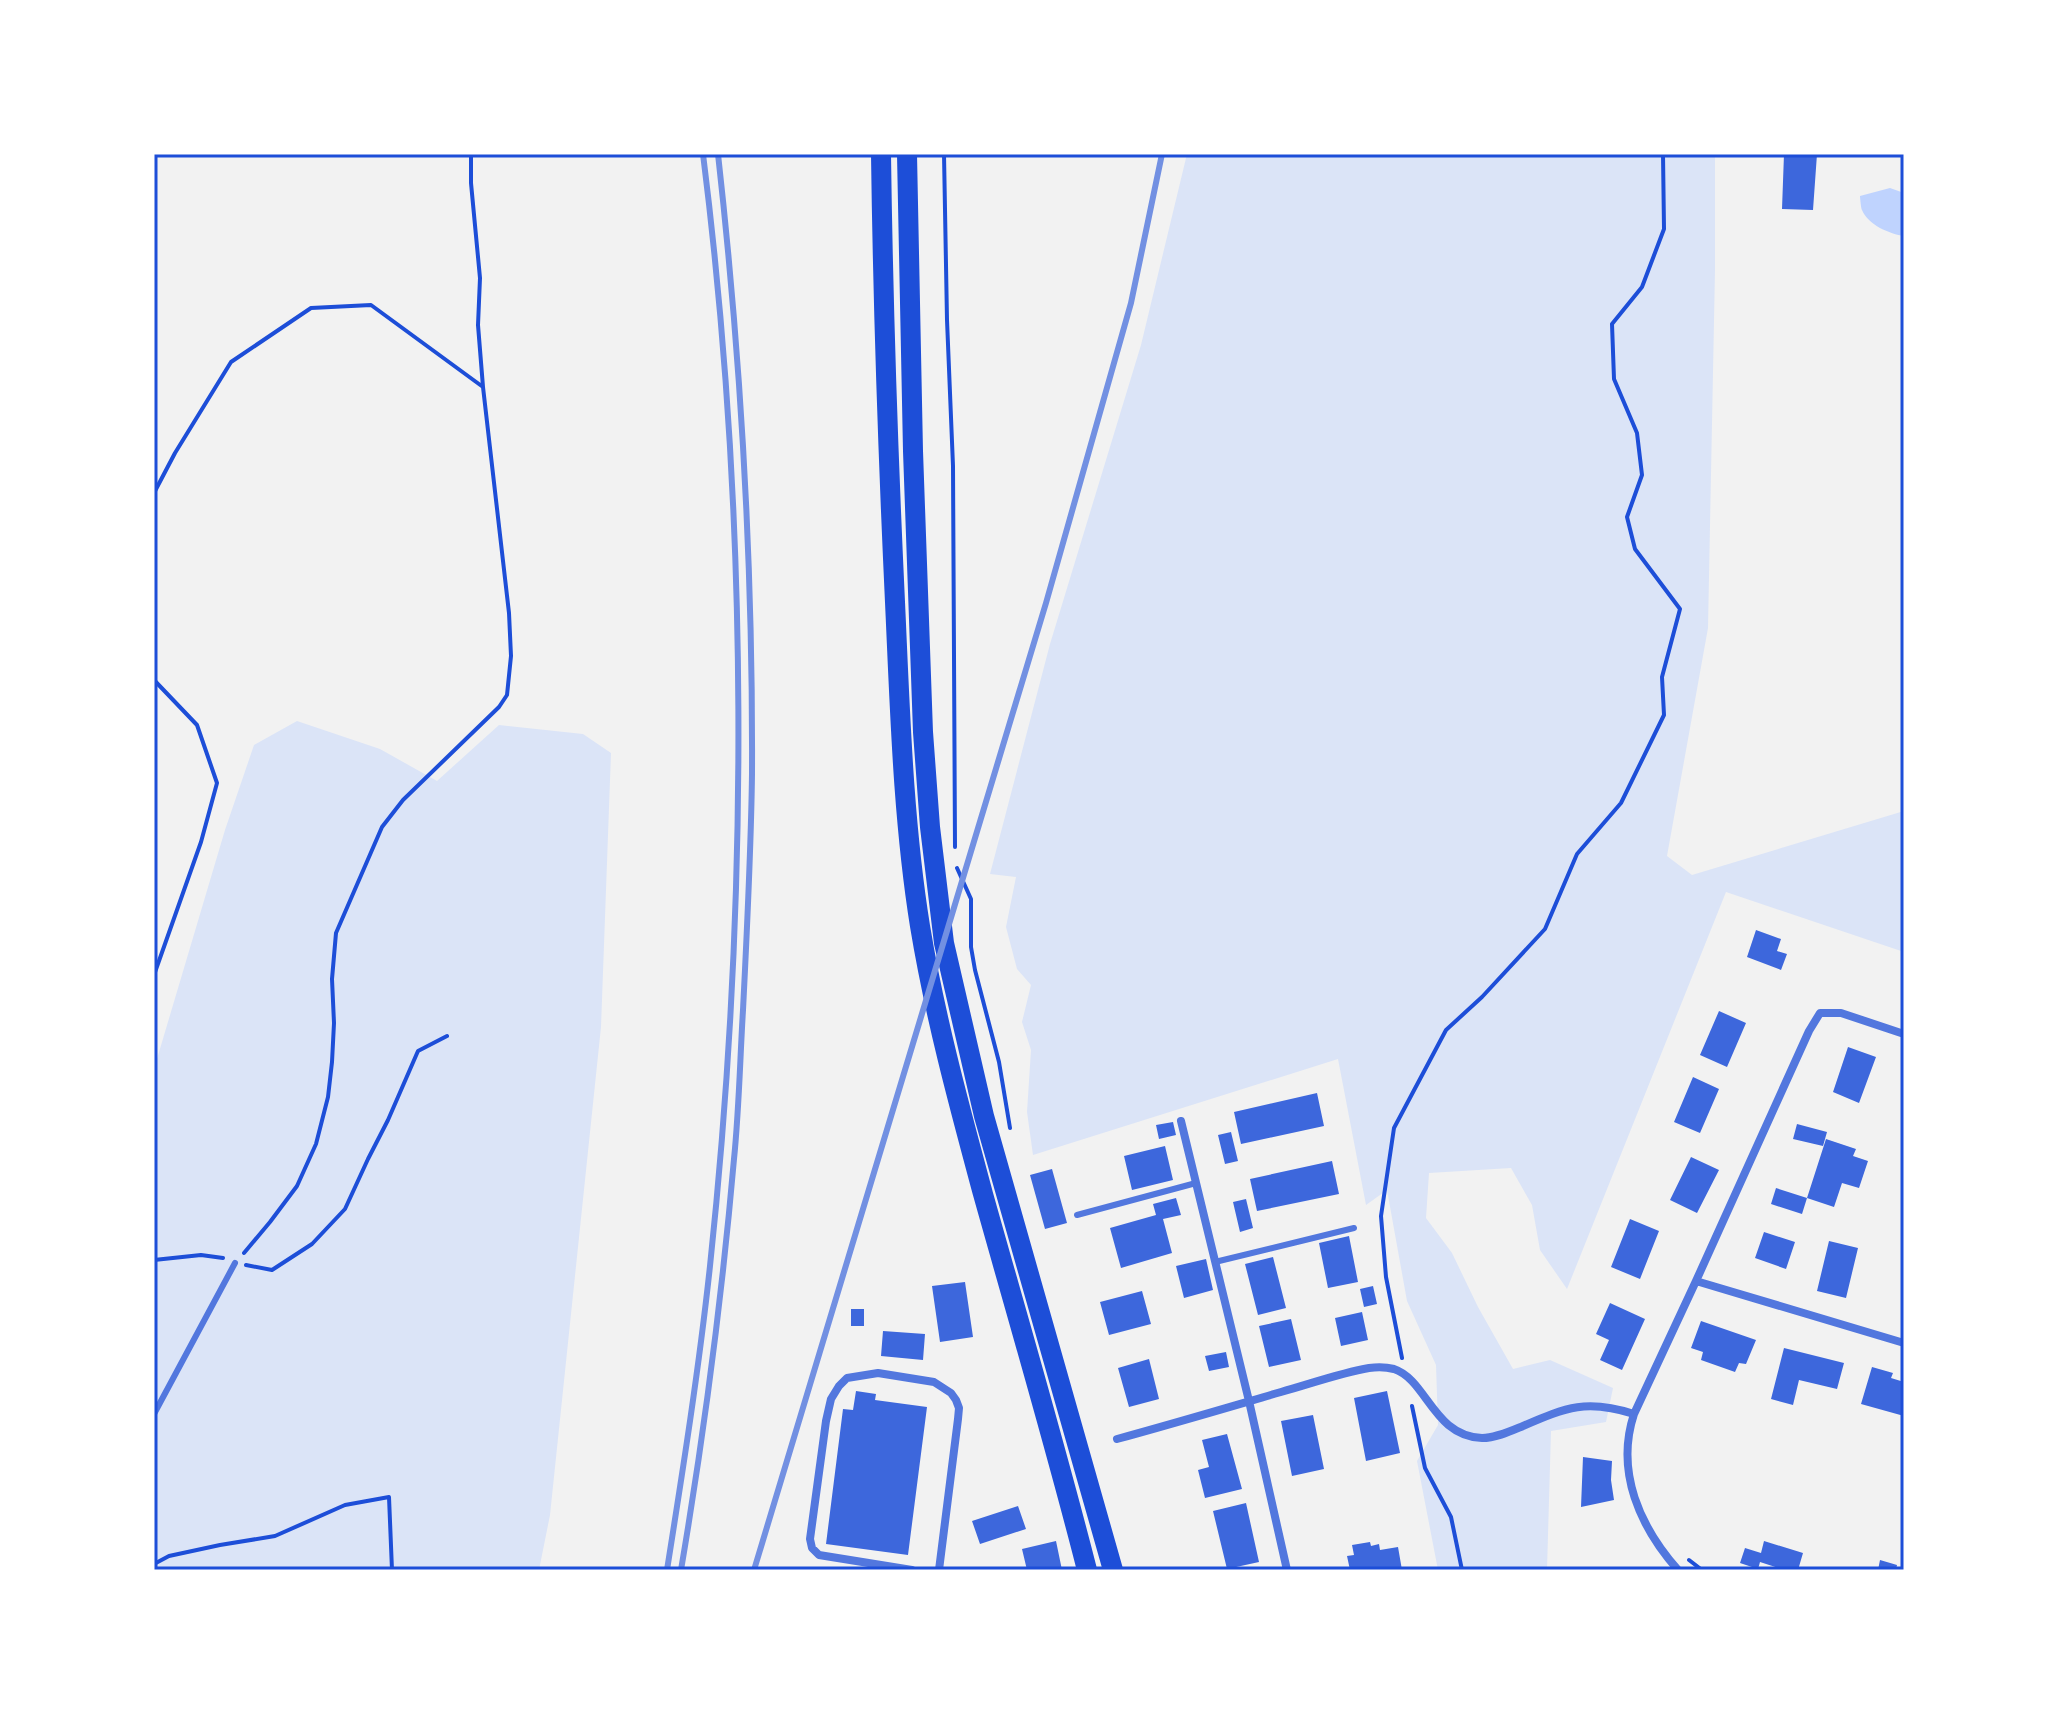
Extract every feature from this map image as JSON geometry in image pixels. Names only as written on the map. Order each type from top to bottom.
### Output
[{"type":"main road","points":[[881,154],[884,316],[901,733],[920,924],[950,1069],[1087,1570]]},
{"type":"main road","points":[[907,154],[913,467],[923,732],[930,827],[944,943],[984,1116],[1113,1570]]},
{"type":"street","points":[[1678,1570],[1653,1539],[1635,1501],[1627,1459],[1634,1414],[1809,1031],[1820,1013],[1841,1013],[1904,1034]]},
{"type":"street","points":[[1181,1121],[1287,1570]]},
{"type":"street","points":[[1696,1281],[1904,1343]]},
{"type":"street","points":[[1117,1439],[1368,1368],[1381,1367],[1395,1369],[1406,1376],[1445,1422],[1468,1435],[1482,1438],[1583,1405],[1615,1408],[1634,1414]]},
{"type":"street","points":[[912,1570],[819,1555],[812,1548],[810,1539],[826,1421],[831,1399],[847,1378],[878,1373],[934,1382],[956,1400],[958,1419],[939,1570]]},
{"type":"lane","points":[[1077,1215],[1196,1183]]},
{"type":"lane","points":[[1215,1262],[1354,1228]]},
{"type":"lane","points":[[154,1414],[235,1263]]},
{"type":"path","points":[[235,1263],[297,1186],[316,1144],[328,1097],[332,1062],[332,979],[336,933],[382,827],[403,800],[499,707],[507,695],[511,656],[509,613],[483,387],[478,325],[480,278],[471,154]]},
{"type":"path","points":[[944,154],[953,466],[956,867],[971,899],[971,947],[1003,1083],[1011,1140]]},
{"type":"path","points":[[1462,1570],[1451,1517],[1425,1468],[1386,1277],[1381,1216],[1394,1128],[1446,1030],[1482,997],[1545,929],[1577,854],[1621,803],[1664,715],[1662,677],[1680,609],[1635,549],[1632,538],[1627,517],[1642,475],[1637,433],[1614,379],[1612,324],[1642,287],[1664,229],[1663,154]]},
{"type":"path","points":[[154,493],[231,362],[311,308],[371,305],[483,387]]},
{"type":"path","points":[[154,680],[197,725],[217,783],[201,842],[154,975]]},
{"type":"path","points":[[154,1260],[201,1255],[272,1270],[312,1244],[345,1209],[418,1051],[447,1036]]},
{"type":"path","points":[[154,1564],[169,1556],[275,1536],[345,1505],[389,1497],[392,1570]]},
{"type":"shaded area","points":[[1187,154],[1715,154],[1708,628],[1667,856],[1692,875],[1904,811],[1904,952],[1726,892],[1567,1289],[1540,1250],[1532,1205],[1511,1168],[1429,1173],[1426,1218],[1452,1253],[1513,1369],[1550,1360],[1613,1388],[1606,1422],[1551,1431],[1547,1570],[1438,1570],[1417,1461],[1438,1425],[1436,1365],[1407,1301],[1387,1190],[1366,1205],[1338,1059],[1033,1155],[1027,1112],[1031,1050],[1022,1022],[1031,985],[1017,969],[1006,927],[1016,877],[990,874],[1050,644],[1141,345]]},
{"type":"shaded area","points":[[297,721],[380,749],[437,781],[499,725],[583,734],[611,753],[601,1027],[550,1515],[539,1570],[154,1570],[154,1069],[225,830],[254,745]]},
{"type":"water","points":[[1890,188],[1904,193],[1904,236],[1874,224],[1862,209],[1860,196]]},
{"type":"building","points":[[1784,154],[1817,154],[1813,210],[1782,209]]},
{"type":"building","points":[[1756,930],[1781,939],[1777,951],[1787,954],[1781,970],[1747,957]]},
{"type":"building","points":[[1719,1011],[1746,1023],[1727,1067],[1700,1055]]},
{"type":"building","points":[[1848,1047],[1876,1057],[1859,1103],[1833,1092]]},
{"type":"building","points":[[1693,1077],[1719,1089],[1700,1133],[1674,1122]]},
{"type":"building","points":[[1317,1093],[1324,1126],[1241,1144],[1234,1112]]},
{"type":"building","points":[[1173,1122],[1176,1135],[1159,1139],[1156,1125]]},
{"type":"building","points":[[1797,1124],[1827,1132],[1823,1146],[1793,1139]]},
{"type":"building","points":[[1231,1132],[1238,1161],[1225,1164],[1218,1135]]},
{"type":"building","points":[[1826,1139],[1856,1149],[1853,1156],[1868,1161],[1859,1188],[1842,1183],[1834,1207],[1807,1198]]},
{"type":"building","points":[[1165,1146],[1173,1180],[1132,1190],[1124,1156]]},
{"type":"building","points":[[1691,1157],[1719,1170],[1697,1213],[1670,1200]]},
{"type":"building","points":[[1332,1161],[1339,1194],[1257,1211],[1250,1179]]},
{"type":"building","points":[[1052,1169],[1067,1223],[1045,1229],[1030,1175]]},
{"type":"building","points":[[1776,1188],[1807,1198],[1802,1214],[1771,1204]]},
{"type":"building","points":[[1176,1198],[1181,1215],[1163,1219],[1172,1253],[1121,1268],[1110,1228],[1156,1215],[1153,1204]]},
{"type":"building","points":[[1246,1199],[1253,1228],[1240,1232],[1233,1202]]},
{"type":"building","points":[[1630,1219],[1659,1231],[1640,1279],[1611,1267]]},
{"type":"building","points":[[1764,1232],[1795,1242],[1786,1269],[1755,1258]]},
{"type":"building","points":[[1349,1236],[1358,1282],[1328,1288],[1319,1243]]},
{"type":"building","points":[[1829,1241],[1858,1248],[1846,1298],[1817,1291]]},
{"type":"building","points":[[1273,1257],[1286,1308],[1258,1315],[1245,1264]]},
{"type":"building","points":[[1206,1259],[1213,1290],[1184,1298],[1176,1266]]},
{"type":"building","points":[[965,1282],[973,1337],[940,1342],[932,1286]]},
{"type":"building","points":[[1373,1286],[1377,1304],[1364,1307],[1360,1289]]},
{"type":"building","points":[[1142,1291],[1151,1324],[1109,1335],[1100,1302]]},
{"type":"building","points":[[1610,1303],[1645,1319],[1622,1370],[1600,1360],[1609,1340],[1596,1334]]},
{"type":"building","points":[[851,1309],[864,1309],[864,1326],[851,1326]]},
{"type":"building","points":[[1362,1312],[1368,1340],[1341,1346],[1335,1318]]},
{"type":"building","points":[[1291,1319],[1301,1360],[1269,1367],[1259,1326]]},
{"type":"building","points":[[1701,1321],[1756,1340],[1746,1364],[1739,1363],[1735,1372],[1701,1360],[1703,1352],[1691,1348]]},
{"type":"building","points":[[883,1331],[925,1334],[923,1360],[881,1356]]},
{"type":"building","points":[[1784,1348],[1844,1363],[1837,1389],[1799,1380],[1793,1405],[1771,1399]]},
{"type":"building","points":[[1226,1352],[1229,1367],[1209,1371],[1205,1356]]},
{"type":"building","points":[[1149,1359],[1159,1399],[1129,1407],[1118,1368]]},
{"type":"building","points":[[1872,1367],[1893,1373],[1891,1378],[1904,1382],[1904,1416],[1861,1404]]},
{"type":"building","points":[[856,1391],[876,1394],[875,1400],[927,1407],[908,1555],[826,1544],[843,1409],[853,1410]]},
{"type":"building","points":[[1387,1391],[1400,1453],[1366,1461],[1354,1398]]},
{"type":"building","points":[[1313,1415],[1324,1469],[1292,1476],[1281,1421]]},
{"type":"building","points":[[1227,1434],[1242,1489],[1205,1498],[1198,1470],[1209,1467],[1202,1440]]},
{"type":"building","points":[[1583,1457],[1612,1461],[1614,1500],[1581,1507]]},
{"type":"building","points":[[1246,1503],[1259,1562],[1227,1569],[1213,1511]]},
{"type":"building","points":[[1018,1506],[1026,1529],[980,1544],[972,1521]]},
{"type":"building","points":[[1056,1541],[1062,1570],[1027,1570],[1022,1549]]},
{"type":"building","points":[[1764,1541],[1803,1553],[1798,1570],[1785,1570],[1760,1562],[1758,1569],[1740,1563],[1745,1548],[1761,1553]]},
{"type":"building","points":[[1370,1542],[1371,1546],[1379,1544],[1380,1550],[1398,1547],[1402,1570],[1350,1570],[1347,1556],[1354,1555],[1352,1545]]},
{"type":"building","points":[[1880,1560],[1897,1565],[1896,1570],[1878,1570]]},
{"type":"railway","points":[[667,1570],[710,1266],[723,1128],[737,849],[736,570],[718,292],[703,154]]},
{"type":"railway","points":[[681,1570],[712,1365],[729,1211],[738,1103],[751,833],[752,696],[748,541],[739,386],[718,154]]},
{"type":"railway","points":[[754,1570],[1046,603],[1131,303],[1162,154]]}]
